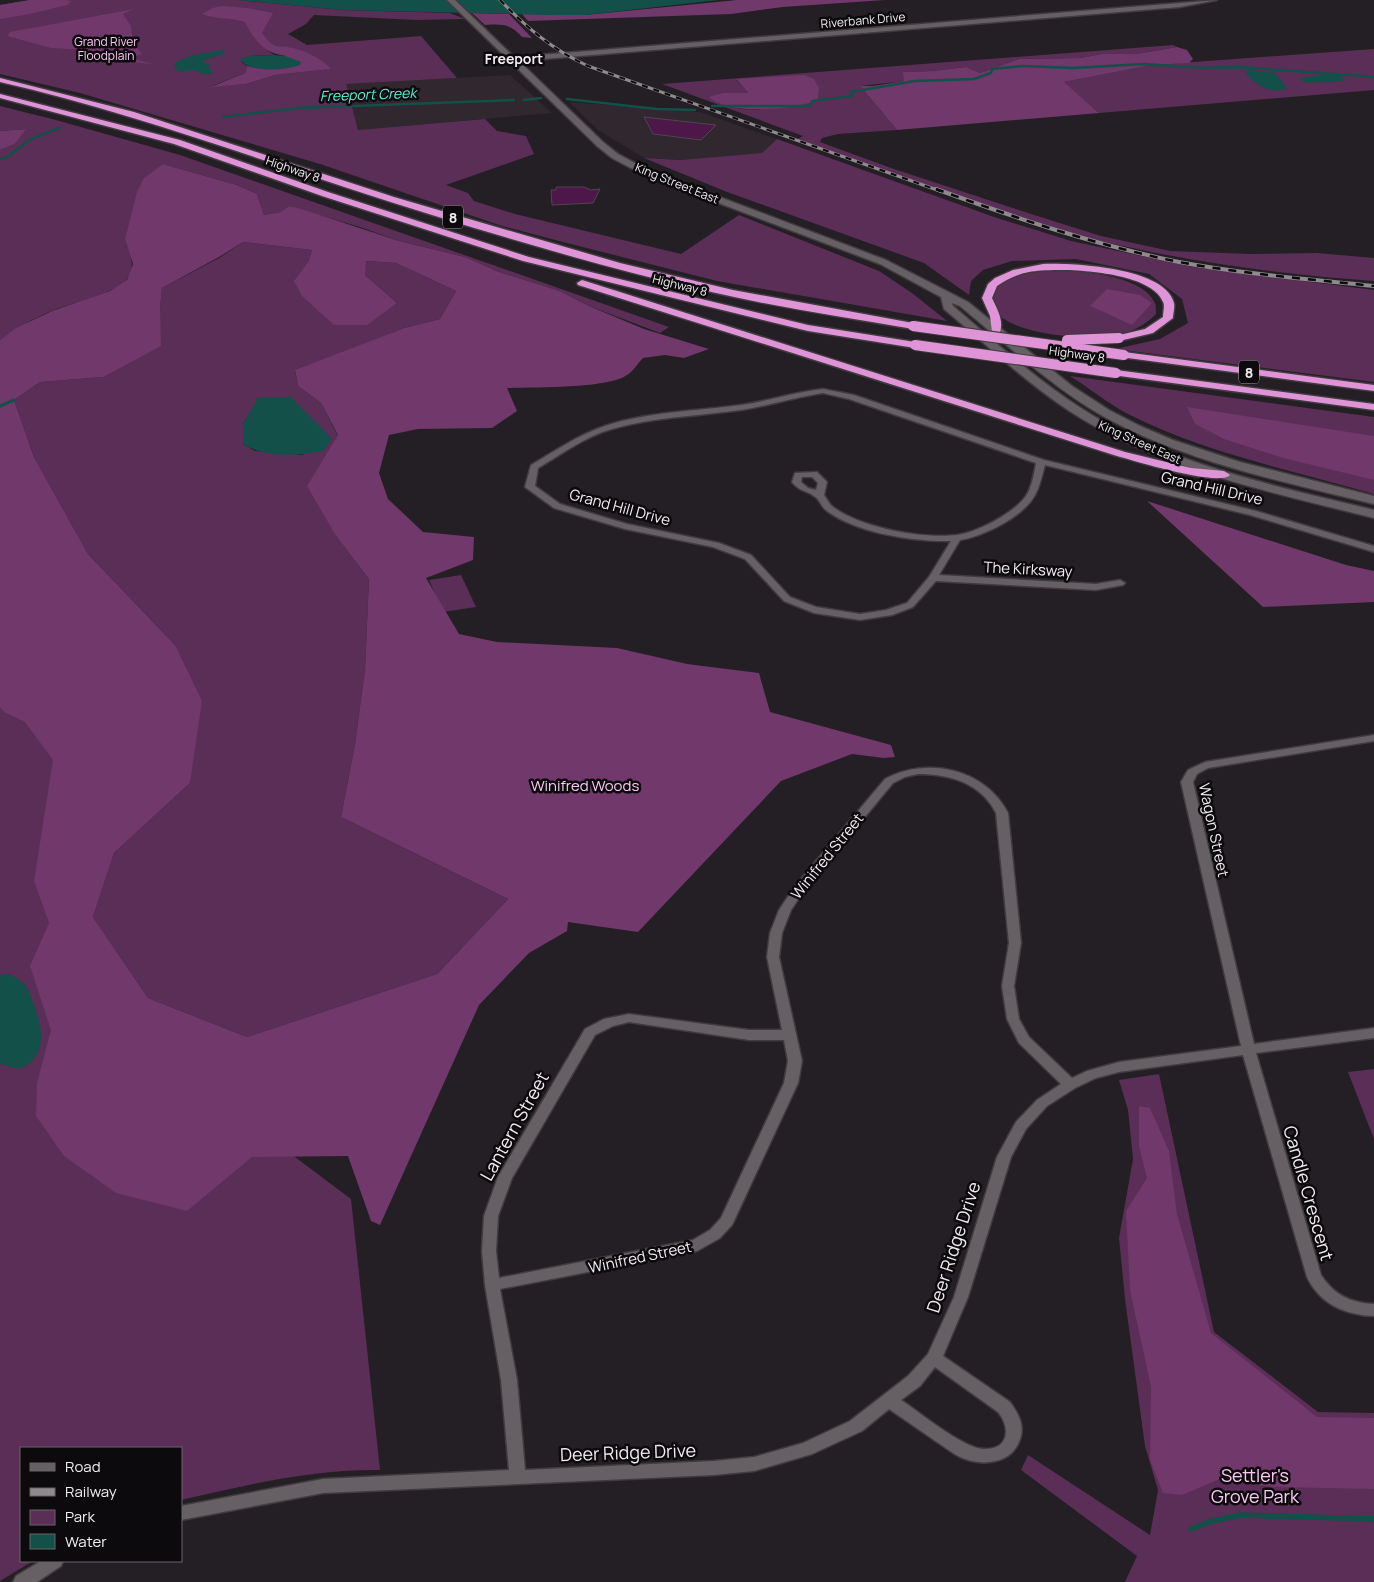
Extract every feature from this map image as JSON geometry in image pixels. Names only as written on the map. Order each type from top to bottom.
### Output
[{"type":"highway","name":"Highway 8","points":[[0,80],[38,88],[197,133],[346,184],[558,250],[708,288],[913,326],[1124,356],[1374,388]]},
{"type":"highway","name":"Highway 8","points":[[0,96],[177,142],[325,194],[526,259],[745,314],[808,328],[915,345],[1374,407]]},
{"type":"highway","points":[[526,259],[578,282],[1048,432],[1191,472],[1224,475]]},
{"type":"highway","points":[[913,326],[939,326],[1050,340],[1119,338],[1149,331],[1168,318],[1170,304],[1158,290],[1138,278],[1110,270],[1075,266],[1043,267],[1019,271],[993,284],[987,298],[995,316],[996,330]]},
{"type":"main road","name":"King Street East","points":[[451,0],[600,144],[628,164],[908,273],[946,298],[964,304],[1064,385],[1128,424],[1200,453],[1374,500]]},
{"type":"main road","name":"Riverbank Drive","points":[[514,59],[1180,5],[1212,0]]},
{"type":"main road","name":"King Street East","points":[[946,298],[948,307],[1036,380],[1092,420],[1166,455],[1224,475],[1374,514]]},
{"type":"street","name":"Grand Hill Drive","points":[[957,538],[933,578],[910,604],[888,614],[860,617],[814,610],[787,599],[748,557],[716,545],[625,526],[557,506],[530,487],[534,467],[586,436],[609,427],[643,420],[743,407],[804,393],[823,391],[851,397],[1041,462],[1253,513],[1374,549]]},
{"type":"street","points":[[819,495],[829,508],[854,521],[884,530],[924,537],[957,538],[982,530],[1010,515],[1030,497],[1041,462]]},
{"type":"street","name":"The Kirksway","points":[[933,578],[1096,587],[1120,583]]},
{"type":"street","name":"Wagon Street","points":[[1248,1049],[1188,784],[1188,775],[1196,768],[1208,764],[1374,738]]},
{"type":"street","name":"Winifred Street","points":[[492,1285],[671,1252],[697,1245],[715,1234],[726,1221],[791,1083],[795,1061],[773,957],[776,933],[785,910],[799,889],[896,775],[915,770],[951,774],[971,781],[988,792],[999,804],[1002,813],[1015,943],[1014,963],[1008,986],[1013,1019],[1024,1040],[1070,1085]]},
{"type":"street","name":"Lantern Street","points":[[518,1477],[509,1380],[492,1285],[489,1251],[491,1216],[505,1177],[590,1032],[600,1025],[629,1018],[749,1035],[789,1035]]},
{"type":"street","name":"Deer Ridge Drive","points":[[182,1513],[323,1486],[714,1468],[754,1464],[806,1449],[856,1426],[914,1382],[934,1358],[961,1296],[1004,1157],[1021,1126],[1042,1103],[1070,1085],[1092,1074],[1119,1066],[1374,1033]]},
{"type":"street","name":"Candle Crescent","points":[[1248,1049],[1314,1277],[1321,1289],[1333,1300],[1349,1307],[1374,1310]]},
{"type":"street","points":[[890,1401],[965,1452],[979,1456],[994,1455],[1005,1450],[1013,1440],[1015,1429],[1012,1418],[1004,1407],[934,1358]]},
{"type":"street","points":[[22,1582],[53,1562]]},
{"type":"shaded area","points":[[510,75],[552,113],[358,130],[345,84]]},
{"type":"shaded area","points":[[569,102],[700,112],[777,139],[762,153],[680,160],[644,158],[598,130]]},
{"type":"green space","name":"Grand River Floodplain","points":[[30,0],[239,0],[343,10],[450,13],[465,19],[416,20],[314,15],[306,24],[288,34],[307,45],[421,36],[457,78],[346,84],[358,130],[485,119],[497,131],[526,136],[534,154],[446,185],[468,193],[474,201],[515,214],[681,254],[739,215],[879,271],[912,293],[947,321],[717,281],[563,242],[502,226],[320,164],[80,93],[0,74],[0,5]],"holes":[[[266,49],[330,69],[275,75],[246,84],[212,86],[245,73],[247,66],[241,62],[249,56],[274,55]]]},
{"type":"green space","points":[[30,0],[71,1],[67,5],[0,19],[0,5]]},
{"type":"green space","points":[[737,0],[885,0],[783,7],[731,14],[528,21],[522,14],[585,15]]},
{"type":"green space","points":[[222,6],[248,8],[273,13],[262,33],[270,42],[276,46],[294,48],[306,52],[322,61],[331,69],[275,75],[246,84],[211,87],[245,73],[247,66],[258,68],[286,56],[278,55],[261,45],[252,35],[245,22],[202,14],[212,8]]},
{"type":"green space","name":"Grand River Floodplain","points":[[134,9],[123,14],[131,26],[133,43],[142,54],[136,56],[135,59],[152,64],[131,62],[87,50],[51,48],[7,36],[10,32]]},
{"type":"green space","points":[[472,13],[509,14],[532,38],[522,37],[510,27],[485,25]]},
{"type":"green space","points":[[1173,45],[1177,47],[1136,54],[1102,54],[1080,58],[1019,59],[980,73],[965,67],[904,72],[905,81],[860,86],[897,130],[838,134],[822,138],[820,142],[891,168],[1101,236],[1170,251],[1251,254],[1317,253],[1374,258],[1374,281],[1303,275],[1198,261],[1128,247],[1056,229],[945,193],[798,139],[803,136],[662,84]],"holes":[[[736,80],[817,102],[752,110],[734,107],[708,97],[722,93],[750,93]]]},
{"type":"green space","points":[[1177,47],[1187,50],[1193,59],[1189,63],[1152,65],[1064,82],[1099,113],[897,130],[860,86],[904,81],[903,72],[966,67],[980,73],[1019,59],[1080,58],[1102,54],[1136,54]]},
{"type":"green space","points":[[1374,49],[1374,90],[1099,113],[1063,82],[1152,65]]},
{"type":"green space","points":[[804,75],[814,79],[819,88],[817,102],[773,109],[744,109],[716,102],[708,97],[722,93],[749,93],[736,79]]},
{"type":"green space","points":[[0,106],[180,155],[669,327],[660,333],[589,306],[560,291],[499,272],[465,257],[399,241],[360,227],[289,206],[280,212],[264,215],[257,194],[237,185],[163,164],[125,239],[132,264],[127,279],[122,284],[104,293],[39,316],[0,340],[0,150],[15,144],[25,129],[0,131]]},
{"type":"green space","points":[[26,129],[15,144],[0,150],[0,131]]},
{"type":"green space","points":[[777,139],[994,217],[1071,241],[1193,267],[1374,290],[1374,382],[1115,349],[1160,339],[1188,323],[1182,299],[1149,274],[1076,259],[1012,261],[983,270],[971,281],[969,295],[924,263],[727,192],[644,158],[680,160],[762,153]]},
{"type":"green space","name":"Winifred Woods","points":[[163,164],[237,185],[257,194],[264,215],[280,212],[289,206],[399,241],[465,257],[499,272],[560,291],[589,306],[644,329],[709,349],[684,358],[665,355],[643,358],[627,375],[617,380],[603,383],[507,388],[517,411],[492,428],[418,429],[389,435],[379,473],[388,499],[423,532],[474,537],[473,560],[426,578],[459,634],[497,642],[617,648],[687,664],[759,673],[770,712],[891,745],[895,757],[884,758],[852,754],[781,781],[638,932],[568,922],[567,931],[529,953],[479,1005],[380,1225],[371,1221],[348,1156],[252,1157],[187,1211],[116,1193],[64,1156],[36,1116],[37,1083],[51,1030],[30,966],[49,923],[34,881],[53,760],[25,722],[4,712],[0,707],[0,340],[16,328],[52,311],[110,291],[127,280],[133,264],[125,239],[137,192],[144,178]],"holes":[[[243,242],[312,250],[308,262],[294,281],[302,296],[334,325],[367,325],[397,303],[365,275],[366,261],[396,263],[456,291],[440,319],[404,328],[295,370],[298,386],[321,403],[338,435],[307,486],[336,536],[369,579],[365,669],[355,744],[341,817],[508,899],[437,974],[247,1037],[148,998],[93,917],[114,853],[190,783],[202,701],[175,645],[88,554],[34,457],[14,400],[40,382],[104,377],[161,346],[160,308],[162,288]]]},
{"type":"green space","points":[[243,242],[312,250],[308,262],[397,303],[365,275],[365,261],[396,263],[456,291],[440,319],[404,328],[295,371],[298,386],[321,403],[338,436],[327,455],[336,536],[369,579],[365,669],[355,744],[341,817],[508,899],[437,974],[247,1037],[148,998],[93,917],[114,853],[190,783],[175,645],[88,554],[34,457],[14,400],[40,382],[104,377],[160,346],[162,288],[219,258]],"holes":[[[247,417],[304,455],[255,451],[243,444],[243,424]]]},
{"type":"green space","points":[[1055,270],[1110,276],[1138,286],[1155,303],[1156,314],[1138,328],[1130,331],[1079,337],[1037,332],[1003,319],[993,309],[990,297],[1002,283],[1018,276]]},
{"type":"green space","points":[[1107,289],[1140,295],[1152,303],[1132,325],[1090,306]]},
{"type":"green space","points":[[1070,376],[1374,417],[1374,494],[1220,451],[1160,429],[1122,411]]},
{"type":"green space","points":[[1187,407],[1374,436],[1374,480],[1283,458],[1224,439],[1195,424]]},
{"type":"green space","points":[[1147,501],[1346,565],[1374,571],[1374,602],[1263,607]]},
{"type":"green space","points":[[461,575],[476,607],[443,612],[429,580]]},
{"type":"green space","points":[[0,618],[90,741],[72,990],[351,1199],[380,1470],[355,1470],[305,1475],[182,1500],[182,1447],[20,1447],[20,1562],[31,1562],[0,1581]]},
{"type":"green space","points":[[1374,1069],[1374,1139],[1348,1072]]},
{"type":"green space","name":"Settler's Grove Park","points":[[1159,1074],[1214,1332],[1318,1412],[1374,1413],[1374,1582],[1125,1582],[1137,1556],[1021,1470],[1028,1455],[1150,1535],[1158,1490],[1145,1446],[1125,1299],[1119,1238],[1133,1159],[1128,1110],[1119,1080]]},
{"type":"green space","points":[[1139,1106],[1150,1108],[1169,1151],[1177,1214],[1211,1333],[1317,1417],[1374,1418],[1374,1489],[1274,1487],[1220,1479],[1182,1495],[1163,1493],[1150,1460],[1151,1387],[1130,1290],[1126,1211],[1147,1178],[1139,1146]]},
{"type":"water","points":[[239,0],[719,0],[585,15],[550,15],[343,10]]},
{"type":"water","points":[[222,50],[226,53],[202,61],[210,65],[209,68],[213,73],[211,74],[200,73],[195,70],[180,72],[174,67],[176,62],[193,55]]},
{"type":"water","points":[[249,56],[285,56],[301,62],[300,65],[294,67],[268,70],[251,67],[240,59]]},
{"type":"water","points":[[1247,71],[1275,73],[1287,88],[1269,90],[1264,88],[1246,74]]},
{"type":"water","points":[[1326,74],[1338,75],[1345,79],[1343,81],[1307,83],[1298,79]]},
{"type":"water","points":[[291,397],[332,439],[323,451],[282,455],[261,452],[243,444],[243,424],[258,398]]},
{"type":"water","points":[[8,974],[21,981],[27,988],[40,1023],[41,1042],[39,1050],[35,1058],[19,1069],[0,1064],[0,975]]},
{"type":"building","points":[[644,117],[716,125],[701,140],[653,134]]},
{"type":"building","points":[[556,187],[600,189],[593,203],[552,205],[551,190],[556,190]]},
{"type":"waterway","points":[[712,106],[810,106],[812,101],[852,96],[851,92],[915,81],[974,79],[991,73],[992,69],[1022,66],[1073,68],[1144,64],[1201,68],[1239,67],[1374,77]]},
{"type":"waterway","name":"Freeport Creek","points":[[524,100],[541,98]]},
{"type":"waterway","points":[[567,99],[657,109],[695,110]]},
{"type":"waterway","name":"Freeport Creek","points":[[223,117],[298,108],[514,100]]},
{"type":"waterway","name":"Freeport Creek","points":[[0,159],[7,157],[31,139],[59,128]]},
{"type":"waterway","points":[[0,406],[14,400]]},
{"type":"waterway","points":[[1191,1529],[1212,1521],[1241,1515],[1374,1519]]},
{"type":"railway","points":[[500,0],[541,38],[563,53],[588,66],[940,191]]},
{"type":"railway","points":[[936,189],[1056,230],[1117,248],[1179,262],[1227,270],[1374,286]]},
{"type":"district","name":"Freeport","points":[[514,58]]}]
